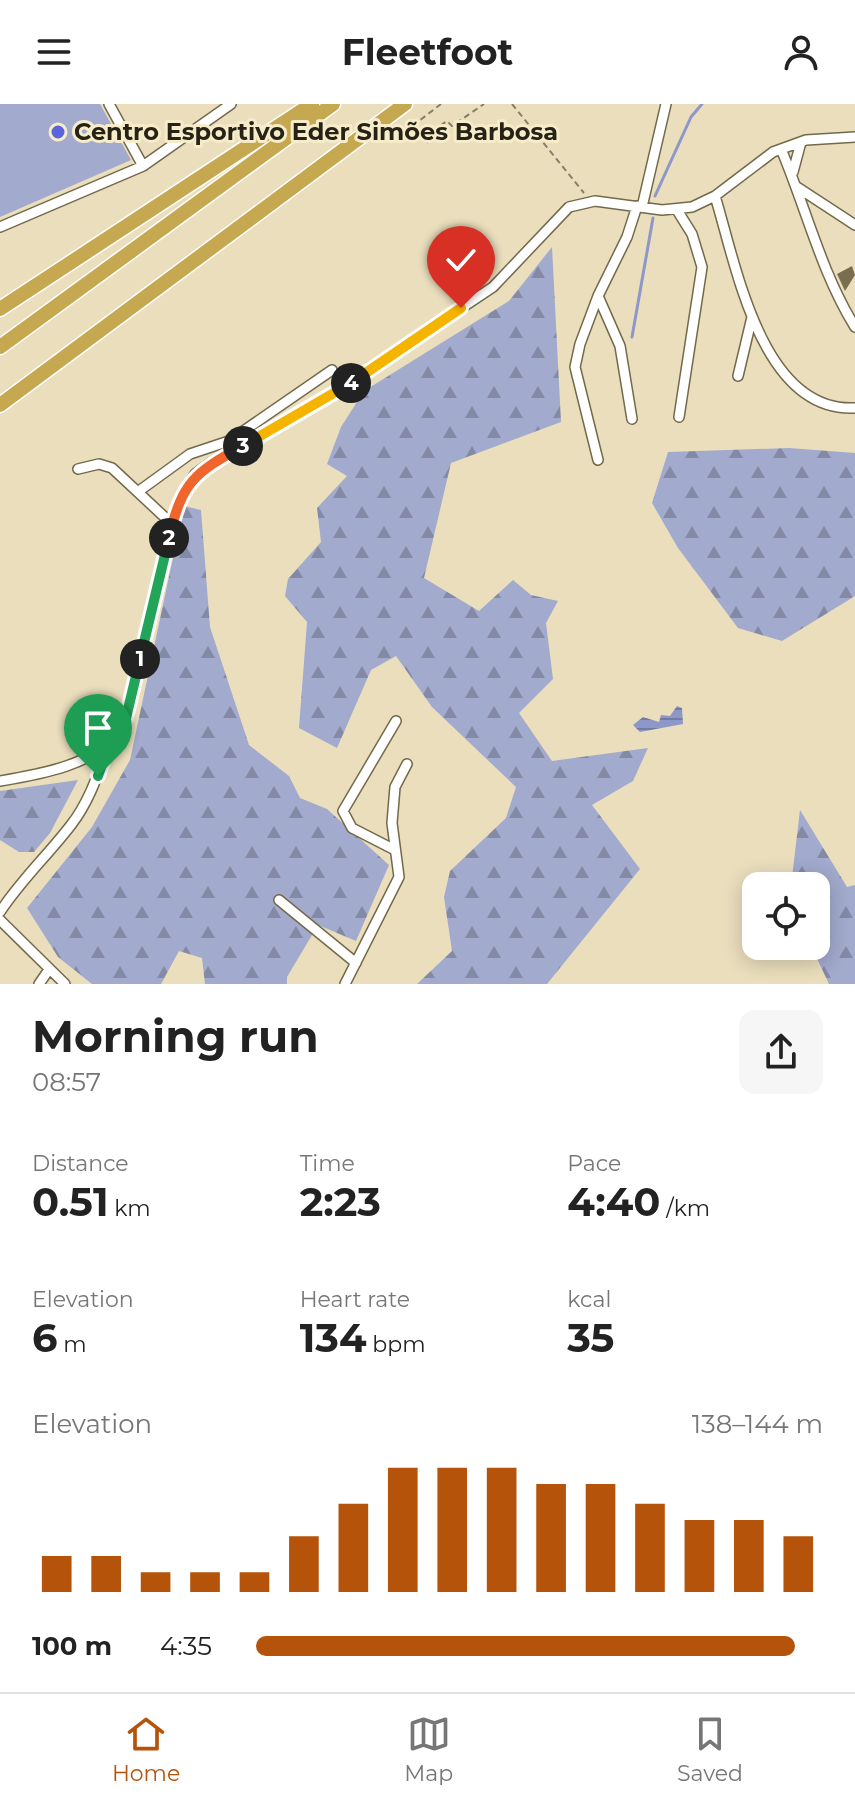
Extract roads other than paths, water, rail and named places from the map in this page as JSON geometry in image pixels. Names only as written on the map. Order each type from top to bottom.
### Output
[{"type":"highway","points":[[0,309],[312,104]]},
{"type":"highway","points":[[0,347],[333,104]]},
{"type":"highway","points":[[0,405],[405,104]]},
{"type":"highway","points":[[0,319],[45,282]]},
{"type":"street","points":[[109,104],[143,166]]},
{"type":"street","points":[[0,227],[143,166],[231,104]]},
{"type":"street","points":[[598,460],[575,367],[598,296],[640,207],[666,104]]},
{"type":"street","points":[[0,912],[21,880],[72,824],[90,795],[108,747],[126,718],[172,524],[182,494],[195,474],[334,393],[493,287],[515,268],[562,212],[587,201],[677,210],[715,196],[762,159],[781,149],[801,142],[855,137]]},
{"type":"street","points":[[793,172],[801,142]]},
{"type":"street","points":[[781,149],[793,172],[815,247],[855,327]]},
{"type":"street","points":[[797,187],[855,225]]},
{"type":"street","points":[[715,196],[752,317],[773,359],[796,386],[821,402],[855,408]]},
{"type":"street","points":[[677,210],[692,234],[702,267],[679,417]]},
{"type":"street","points":[[598,296],[620,346],[632,419]]},
{"type":"street","points":[[738,376],[752,317]]},
{"type":"street","points":[[139,491],[190,454],[229,441],[332,370]]},
{"type":"street","points":[[78,469],[99,464],[112,468],[172,524]]},
{"type":"street","points":[[393,849],[352,828],[343,811],[396,721]]},
{"type":"street","points":[[0,781],[69,764],[108,747]]},
{"type":"street","points":[[345,984],[399,877],[393,849],[395,787],[407,764]]},
{"type":"street","points":[[279,900],[356,963]]},
{"type":"street","points":[[0,920],[48,971],[65,984]]},
{"type":"street","points":[[39,984],[48,971]]},
{"type":"waterway","points":[[655,196],[691,117],[702,104]]},
{"type":"waterway","points":[[632,337],[653,218]]},
{"type":"place","name":"Centro Esportivo Eder Simões Barbosa","points":[[58,132]]}]
